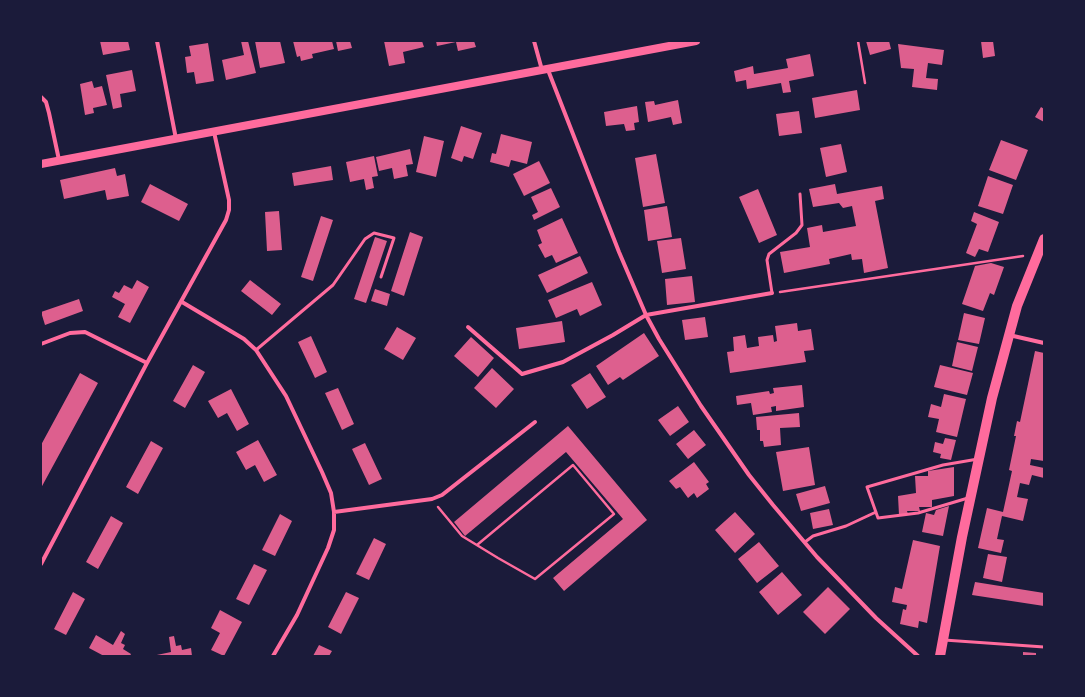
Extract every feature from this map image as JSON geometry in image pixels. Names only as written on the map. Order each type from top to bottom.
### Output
[{"type":"main road","points":[[41,164],[696,41]]},
{"type":"main road","points":[[940,656],[979,459],[1008,335],[1019,301],[1044,239]]},
{"type":"street","points":[[157,41],[176,139]]},
{"type":"street","points":[[534,41],[646,315],[659,339],[701,406],[749,475],[805,542],[876,618],[918,656]]},
{"type":"street","points":[[41,97],[46,102],[59,161]]},
{"type":"street","points":[[41,564],[147,363],[226,220],[229,210],[229,200],[214,132]]},
{"type":"street","points":[[468,327],[522,374],[563,362],[646,315],[772,293]]},
{"type":"street","points":[[182,302],[244,339],[256,350],[286,396],[331,493],[334,512],[334,530],[326,554],[296,615],[273,656]]},
{"type":"street","points":[[41,344],[70,333],[85,332],[147,363]]},
{"type":"street","points":[[1008,335],[1044,343]]},
{"type":"street","points":[[334,512],[432,499],[442,495],[535,422]]},
{"type":"lane","points":[[772,293],[767,260],[769,254],[796,233],[802,225],[800,194]]},
{"type":"lane","points":[[256,350],[333,285],[365,239],[374,233],[394,238],[381,277]]},
{"type":"lane","points":[[971,497],[918,513],[878,518],[867,487],[943,465],[979,459]]},
{"type":"lane","points":[[805,542],[813,536],[846,526],[876,512]]},
{"type":"lane","points":[[942,640],[1044,647]]},
{"type":"path","points":[[858,41],[865,83]]},
{"type":"path","points":[[772,293],[1012,256],[1036,256]]},
{"type":"path","points":[[432,499],[462,536],[477,545],[535,579],[614,514],[573,465],[477,545]]},
{"type":"building","points":[[100,41],[128,41],[130,50],[103,55]]},
{"type":"building","points":[[241,41],[248,41],[256,73],[226,80],[222,60],[244,55]]},
{"type":"building","points":[[255,41],[280,41],[285,63],[260,68]]},
{"type":"building","points":[[293,41],[332,41],[334,49],[312,54],[313,58],[301,61],[300,56],[297,57]]},
{"type":"building","points":[[336,41],[350,41],[352,48],[338,51]]},
{"type":"building","points":[[384,41],[422,41],[424,47],[403,52],[405,63],[389,66]]},
{"type":"building","points":[[436,41],[474,41],[476,47],[458,51],[456,42],[437,46]]},
{"type":"building","points":[[866,41],[889,41],[891,49],[870,55]]},
{"type":"building","points":[[981,41],[993,41],[995,56],[983,58]]},
{"type":"building","points":[[208,43],[214,81],[196,84],[194,72],[187,73],[185,57],[191,56],[189,46]]},
{"type":"building","points":[[898,44],[944,50],[942,65],[928,63],[926,78],[938,79],[937,90],[912,87],[914,69],[901,68]]},
{"type":"building","points":[[810,54],[814,76],[789,81],[791,92],[783,93],[781,83],[747,89],[746,80],[736,82],[734,71],[753,66],[754,74],[788,68],[786,59]]},
{"type":"building","points":[[132,70],[136,91],[120,94],[122,107],[113,109],[106,75]]},
{"type":"building","points":[[92,81],[94,88],[102,86],[107,105],[93,108],[94,113],[85,115],[80,84]]},
{"type":"building","points":[[857,90],[860,110],[815,118],[812,98]]},
{"type":"building","points":[[678,100],[682,123],[673,125],[671,117],[648,122],[645,102],[654,101],[655,105]]},
{"type":"building","points":[[637,106],[639,122],[634,123],[635,130],[626,131],[624,124],[606,126],[604,112]]},
{"type":"building","points":[[1041,107],[1044,109],[1044,122],[1035,117]]},
{"type":"building","points":[[799,111],[802,133],[779,136],[776,114]]},
{"type":"building","points":[[461,126],[482,133],[473,159],[464,156],[462,162],[451,158]]},
{"type":"building","points":[[501,134],[532,142],[527,164],[511,160],[509,167],[490,162],[492,153],[496,154]]},
{"type":"building","points":[[424,136],[444,141],[436,177],[416,172]]},
{"type":"building","points":[[1001,140],[1028,150],[1016,180],[989,170]]},
{"type":"building","points":[[841,144],[847,172],[826,177],[820,148]]},
{"type":"building","points":[[410,149],[413,164],[406,165],[408,176],[394,179],[392,168],[379,171],[376,157]]},
{"type":"building","points":[[656,154],[665,203],[643,207],[635,158]]},
{"type":"building","points":[[374,156],[378,176],[372,177],[374,188],[366,190],[364,179],[350,182],[346,162]]},
{"type":"building","points":[[539,161],[550,183],[524,196],[513,174]]},
{"type":"building","points":[[331,166],[333,180],[294,186],[292,173]]},
{"type":"building","points":[[115,168],[117,176],[125,174],[129,196],[107,200],[105,190],[64,199],[60,180]]},
{"type":"building","points":[[988,176],[1013,185],[1003,214],[978,206]]},
{"type":"building","points":[[150,184],[188,204],[179,221],[141,202]]},
{"type":"building","points":[[835,184],[837,194],[882,186],[884,199],[875,201],[888,268],[864,273],[862,259],[852,260],[851,254],[829,259],[830,264],[784,273],[780,252],[810,247],[807,228],[822,225],[823,232],[856,226],[852,206],[843,208],[839,203],[813,207],[809,189]]},
{"type":"building","points":[[551,188],[560,207],[534,220],[532,215],[538,212],[531,197]]},
{"type":"building","points":[[758,189],[777,235],[759,243],[739,197]]},
{"type":"building","points":[[667,206],[672,237],[648,241],[644,210]]},
{"type":"building","points":[[279,211],[282,250],[267,251],[265,212]]},
{"type":"building","points":[[974,212],[999,222],[988,252],[979,249],[975,257],[966,253],[977,224],[971,221]]},
{"type":"building","points":[[321,216],[333,220],[313,281],[301,277]]},
{"type":"building","points":[[562,218],[578,253],[556,263],[552,255],[545,258],[538,245],[542,243],[537,230]]},
{"type":"building","points":[[410,232],[423,237],[404,296],[391,291]]},
{"type":"building","points":[[375,237],[387,241],[366,303],[354,299]]},
{"type":"building","points":[[681,238],[686,269],[662,273],[657,241]]},
{"type":"building","points":[[580,256],[588,273],[547,293],[538,275]]},
{"type":"building","points":[[991,263],[1004,267],[994,295],[990,293],[983,311],[962,304],[975,266]]},
{"type":"building","points":[[692,276],[695,302],[667,305],[665,279]]},
{"type":"building","points":[[137,280],[149,287],[130,323],[118,317],[125,304],[112,297],[115,291],[119,293],[124,285],[132,289]]},
{"type":"building","points":[[250,280],[281,304],[272,315],[241,291]]},
{"type":"building","points":[[592,282],[602,305],[580,316],[577,309],[556,318],[548,300]]},
{"type":"building","points":[[375,289],[390,294],[387,306],[371,301]]},
{"type":"building","points":[[79,299],[83,311],[45,325],[41,312]]},
{"type":"building","points":[[964,313],[985,318],[979,344],[958,340]]},
{"type":"building","points":[[705,317],[708,337],[685,340],[682,320]]},
{"type":"building","points":[[562,321],[565,342],[519,349],[516,328]]},
{"type":"building","points":[[797,323],[798,331],[811,329],[814,350],[804,351],[806,362],[730,373],[727,352],[734,351],[733,337],[745,335],[747,348],[759,346],[758,337],[773,335],[774,342],[777,341],[775,326]]},
{"type":"building","points":[[397,327],[416,338],[403,360],[384,349]]},
{"type":"building","points":[[644,333],[659,356],[623,380],[620,377],[608,385],[596,366]]},
{"type":"building","points":[[311,336],[327,372],[315,378],[298,342]]},
{"type":"building","points":[[471,337],[494,358],[478,377],[454,356]]},
{"type":"building","points":[[957,342],[978,347],[972,371],[952,366]]},
{"type":"building","points":[[1035,351],[1044,353],[1044,461],[1031,459],[1030,465],[1044,468],[1044,478],[1032,475],[1029,485],[1020,483],[1017,497],[1028,499],[1023,521],[1002,516],[997,539],[1004,540],[1001,553],[978,548],[987,508],[1003,512],[1012,471],[1009,470],[1016,436],[1014,436],[1017,421],[1020,422]]},
{"type":"building","points":[[193,365],[205,372],[185,408],[173,401]]},
{"type":"building","points":[[940,365],[973,373],[967,395],[934,387]]},
{"type":"building","points":[[492,368],[514,389],[496,408],[474,388]]},
{"type":"building","points":[[80,373],[98,383],[41,488],[41,445]]},
{"type":"building","points":[[590,373],[606,397],[587,409],[571,385]]},
{"type":"building","points":[[802,385],[804,407],[776,411],[776,406],[771,407],[772,412],[753,415],[751,403],[737,405],[736,396],[769,391],[770,394],[774,393],[773,388]]},
{"type":"building","points":[[338,388],[354,424],[342,430],[325,393]]},
{"type":"building","points":[[231,389],[249,424],[237,431],[227,413],[218,418],[208,401]]},
{"type":"building","points":[[944,394],[966,399],[957,437],[936,432],[939,419],[928,417],[931,404],[941,407]]},
{"type":"building","points":[[678,406],[689,422],[670,436],[658,420]]},
{"type":"building","points":[[799,413],[800,427],[780,428],[781,445],[764,447],[763,441],[760,441],[760,430],[757,430],[756,417]]},
{"type":"building","points":[[568,426],[647,520],[564,591],[553,578],[623,519],[566,452],[465,536],[454,522]]},
{"type":"building","points":[[694,430],[706,445],[688,459],[676,444]]},
{"type":"building","points":[[945,438],[956,440],[951,460],[940,458],[941,454],[933,452],[935,442],[943,444]]},
{"type":"building","points":[[258,440],[277,475],[264,482],[255,465],[246,470],[236,452]]},
{"type":"building","points":[[151,441],[163,448],[138,494],[126,487]]},
{"type":"building","points":[[365,443],[382,479],[369,485],[352,449]]},
{"type":"building","points":[[809,447],[815,485],[783,491],[776,452]]},
{"type":"building","points":[[694,462],[709,482],[706,484],[709,489],[697,498],[694,493],[688,498],[680,487],[676,489],[669,481]]},
{"type":"building","points":[[954,467],[954,496],[932,500],[932,507],[919,507],[920,511],[907,511],[908,514],[899,515],[898,496],[916,493],[915,476],[928,476],[928,471]]},
{"type":"building","points":[[825,486],[830,503],[801,511],[796,494]]},
{"type":"building","points":[[949,506],[943,536],[922,532],[926,513],[934,515],[936,510]]},
{"type":"building","points":[[829,509],[833,525],[813,529],[810,513]]},
{"type":"building","points":[[735,512],[755,534],[735,553],[715,530]]},
{"type":"building","points":[[280,514],[292,521],[275,556],[262,550]]},
{"type":"building","points":[[111,516],[123,523],[98,569],[86,562]]},
{"type":"building","points":[[374,538],[386,544],[369,580],[356,574]]},
{"type":"building","points":[[913,540],[940,546],[927,623],[919,621],[918,628],[900,624],[903,609],[906,610],[907,605],[892,602],[895,587],[902,589]]},
{"type":"building","points":[[759,542],[779,566],[757,583],[738,559]]},
{"type":"building","points":[[988,554],[1007,557],[1002,582],[983,578]]},
{"type":"building","points":[[254,564],[267,570],[249,605],[236,599]]},
{"type":"building","points":[[782,572],[802,595],[778,615],[759,592]]},
{"type":"building","points":[[975,582],[1044,593],[1044,606],[972,595]]},
{"type":"building","points":[[828,587],[850,609],[825,634],[803,612]]},
{"type":"building","points":[[73,592],[85,599],[66,635],[54,629]]},
{"type":"building","points":[[346,592],[359,598],[341,634],[328,627]]},
{"type":"building","points":[[220,610],[242,622],[224,656],[211,650],[220,633],[211,628]]},
{"type":"building","points":[[121,631],[125,634],[121,643],[125,645],[123,649],[131,654],[130,656],[104,656],[89,648],[96,635],[113,645]]},
{"type":"building","points":[[174,636],[176,646],[181,645],[182,650],[191,648],[192,656],[152,656],[171,652],[169,637]]},
{"type":"building","points":[[319,645],[332,651],[329,656],[313,656]]},
{"type":"building","points":[[1023,652],[1036,653],[1036,656],[1023,656]]}]
